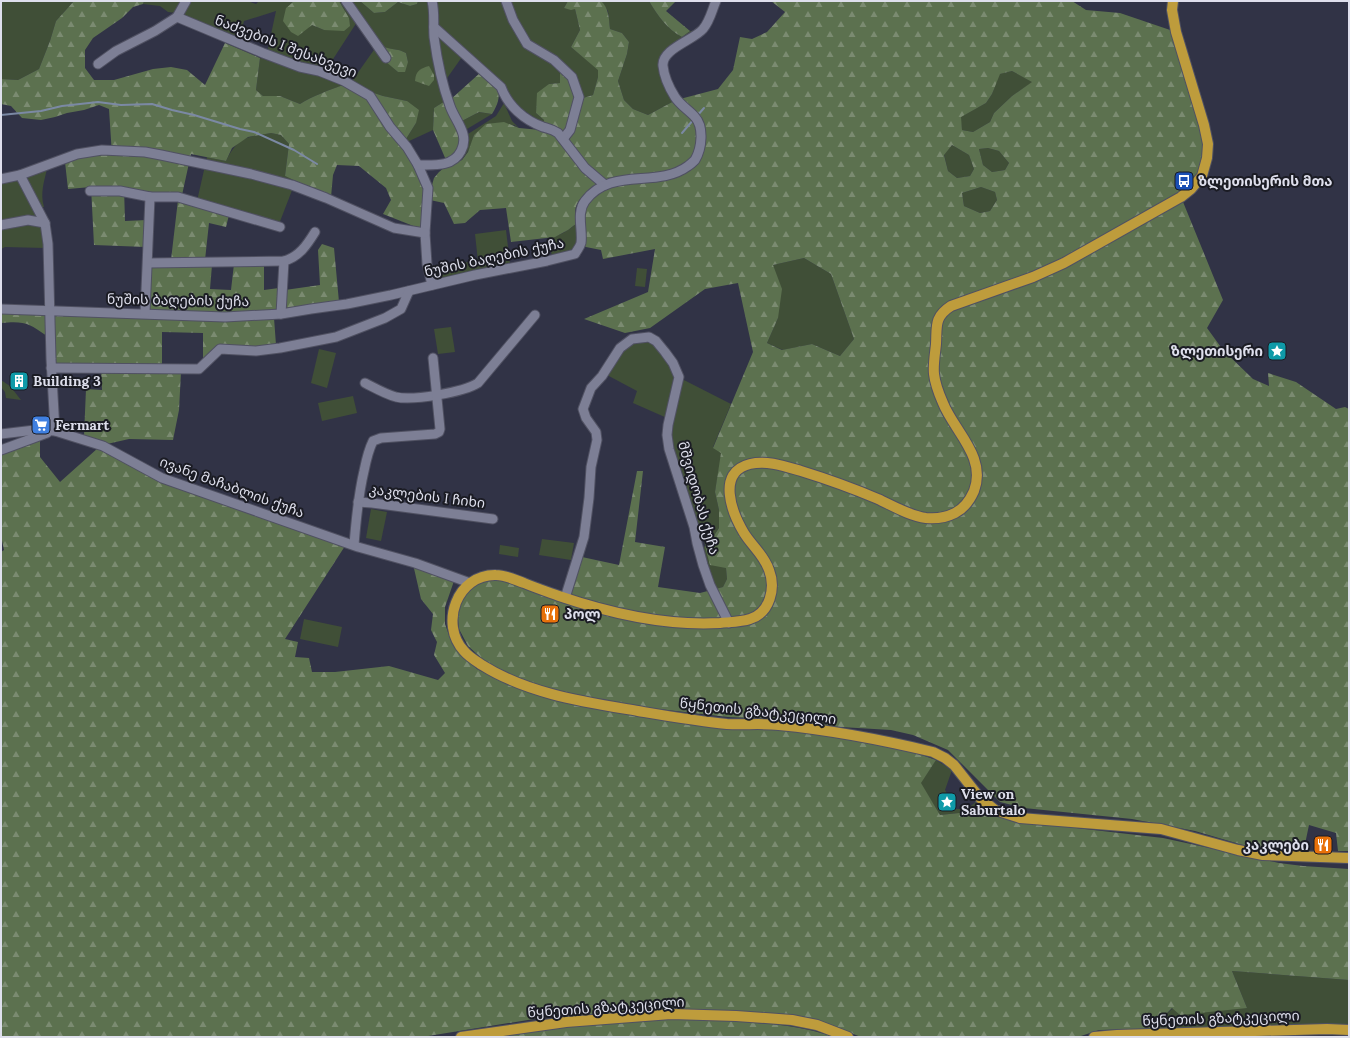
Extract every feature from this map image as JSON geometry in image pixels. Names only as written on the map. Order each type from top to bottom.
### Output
[{"type":"main road","points":[[470,583],[492,575],[504,576],[565,598],[606,610],[673,623],[702,624],[749,620],[760,615],[769,603],[772,585],[771,572],[764,558],[745,534],[735,514],[730,495],[729,483],[733,474],[741,467],[752,463],[780,465],[834,481],[907,512],[926,518],[940,518],[952,515],[963,508],[971,498],[977,483],[976,462],[969,447],[943,405],[934,375],[937,322],[940,312],[951,306],[1033,278],[1064,263],[1181,196],[1202,176],[1207,158],[1208,144],[1204,125],[1176,32],[1171,2]]},
{"type":"main road","name":"წყნეთის გზატკეცილი","points":[[470,583],[457,598],[453,610],[454,636],[463,651],[494,672],[515,682],[541,691],[605,705],[696,720],[730,724],[775,725],[818,730],[933,752],[945,758],[954,765],[980,798],[995,810],[1020,818],[1160,829],[1238,850],[1263,855],[1349,858]]},
{"type":"main road","name":"წყნეთის გზატკეცილი","points":[[461,1037],[566,1022],[671,1014],[736,1016],[792,1020],[816,1025],[848,1037]]},
{"type":"main road","name":"წყნეთის გზატკეცილი","points":[[1094,1037],[1117,1035],[1327,1029],[1349,1030]]},
{"type":"street","points":[[98,64],[116,51],[177,17],[186,1]]},
{"type":"street","points":[[346,1],[386,58]]},
{"type":"street","points":[[418,164],[444,164],[451,162],[462,150],[464,142],[464,134],[450,106],[438,63],[432,1]]},
{"type":"street","points":[[506,1],[513,20],[527,44],[554,60],[572,77],[579,97],[570,130],[562,139]]},
{"type":"street","name":"ნუშის ბაღების ქუჩა","points":[[1,309],[225,317],[281,314],[311,308],[347,304],[575,254],[580,244],[580,214],[584,202],[595,191],[616,181],[631,178],[646,178],[668,175],[683,170],[694,161],[700,149],[700,126],[696,118],[675,98],[666,78],[663,61],[665,56],[676,47],[703,29],[716,1]]},
{"type":"street","name":"ნაძვების I შესახვევი","points":[[177,17],[263,53],[300,67],[319,71],[344,81],[370,96],[390,127],[407,147],[418,164],[428,188],[425,233],[427,264],[432,285]]},
{"type":"street","points":[[434,27],[501,87],[506,98],[519,114],[545,128],[552,128],[558,133],[585,168],[605,185]]},
{"type":"street","points":[[1,179],[20,175],[77,154],[89,152],[102,150],[156,154],[251,174],[292,185],[326,198],[394,228],[425,233]]},
{"type":"street","points":[[1,450],[33,437],[55,431],[51,368],[48,244],[45,223],[20,175]]},
{"type":"street","points":[[90,191],[120,191],[150,197],[178,198],[280,227]]},
{"type":"street","points":[[145,314],[150,197]]},
{"type":"street","points":[[1,224],[28,220],[45,223]]},
{"type":"street","points":[[148,263],[284,261],[292,259],[299,253],[316,232]]},
{"type":"street","points":[[281,314],[284,261]]},
{"type":"street","points":[[51,368],[199,369],[220,349],[256,351],[336,337],[385,318],[400,310],[409,291]]},
{"type":"street","points":[[365,383],[402,398],[436,395],[464,389],[478,383],[535,315]]},
{"type":"street","name":"მშვიდობას ქუჩა","points":[[565,598],[584,537],[591,467],[597,440],[596,432],[586,418],[582,409],[591,388],[602,376],[620,348],[632,339],[650,337],[656,341],[673,363],[679,377],[668,425],[667,436],[669,449],[693,522],[703,565],[710,585],[729,622]]},
{"type":"street","points":[[354,546],[358,502],[369,448],[373,441],[381,438],[435,434],[439,432],[440,421],[432,358]]},
{"type":"street","name":"ივანე მაჩაბლის ქუჩა","points":[[1,434],[35,430],[55,431],[103,446],[162,478],[354,546],[415,563],[470,583]]},
{"type":"street","name":"კაკლების I ჩიხი","points":[[358,502],[493,518]]},
{"type":"green space","points":[[1,1],[74,1],[56,21],[39,69],[18,80],[1,79]]},
{"type":"green space","points":[[74,1],[144,1],[143,4],[133,7],[122,18],[93,38],[85,50],[85,68],[94,80],[114,80],[153,69],[171,67],[187,70],[205,85],[225,43],[260,58],[256,90],[263,96],[280,96],[300,104],[343,85],[367,98],[405,150],[415,166],[425,190],[421,229],[383,214],[391,200],[386,188],[359,166],[337,165],[333,175],[331,197],[285,176],[289,144],[281,135],[271,133],[248,137],[232,148],[226,161],[191,154],[182,195],[150,194],[124,188],[125,221],[147,220],[146,247],[94,245],[91,187],[68,189],[65,162],[88,156],[112,155],[109,109],[99,105],[41,120],[22,118],[11,106],[1,104],[1,79],[18,80],[39,69],[56,21]]},
{"type":"green space","points":[[144,1],[183,1],[177,13],[168,12],[160,6],[143,4]]},
{"type":"green space","points":[[189,1],[247,1],[256,4],[259,1],[293,1],[292,3],[312,25],[324,30],[349,18],[339,1],[344,1],[357,22],[326,70],[267,53],[276,11],[244,21],[239,40],[180,15]]},
{"type":"green space","points":[[293,1],[339,1],[349,18],[350,26],[344,31],[324,30],[312,25],[298,36],[291,32],[283,21],[286,8]]},
{"type":"green space","points":[[349,1],[360,1],[374,13],[385,12],[398,2],[410,6],[417,4],[418,1],[429,1],[445,101],[434,108],[433,130],[407,142],[406,139],[416,123],[407,101],[374,93],[372,95],[352,81],[376,47],[385,60],[398,72],[408,62],[406,53],[400,50],[381,46]]},
{"type":"green space","points":[[360,1],[418,1],[417,4],[410,6],[398,2],[385,12],[374,13]]},
{"type":"green space","points":[[436,1],[503,1],[526,46],[551,61],[560,70],[560,83],[549,84],[537,103],[536,113],[544,120],[544,124],[519,107],[436,26]]},
{"type":"green space","points":[[507,1],[568,1],[564,8],[575,9],[580,30],[571,47],[598,69],[598,77],[593,95],[583,98],[575,77],[529,42]]},
{"type":"green space","points":[[568,1],[601,1],[604,4],[608,14],[610,29],[622,33],[629,42],[627,54],[618,81],[624,100],[633,109],[648,115],[674,101],[693,118],[699,135],[693,159],[673,171],[604,181],[587,167],[565,140],[572,132],[583,98],[593,95],[598,77],[598,70],[571,47],[580,30],[575,9],[571,10],[564,8]]},
{"type":"green space","points":[[601,1],[649,1],[663,22],[677,34],[682,37],[690,31],[697,30],[664,55],[674,101],[648,115],[633,109],[624,100],[618,81],[627,54],[629,42],[622,33],[610,29],[608,11]]},
{"type":"green space","points":[[649,1],[676,1],[666,11],[690,31],[682,37],[677,34],[663,22]]},
{"type":"green space","points":[[771,1],[1072,1],[1086,10],[1120,13],[1176,32],[1204,125],[1202,176],[1181,197],[1223,300],[1207,328],[1223,350],[1253,379],[1269,386],[1268,373],[1296,382],[1336,409],[1345,407],[1349,409],[1349,851],[1338,851],[1336,833],[1309,825],[1305,844],[1253,848],[1195,831],[1132,819],[1024,808],[1000,802],[948,750],[913,735],[891,730],[824,726],[790,720],[728,717],[615,704],[556,692],[521,680],[487,663],[468,646],[459,629],[457,609],[473,583],[496,579],[570,601],[702,624],[565,598],[582,557],[619,565],[637,471],[643,471],[635,542],[665,547],[658,587],[700,593],[723,587],[727,579],[726,568],[710,565],[705,546],[719,528],[719,510],[715,492],[721,453],[713,448],[753,352],[738,283],[705,289],[650,328],[625,333],[584,319],[648,292],[655,249],[603,259],[601,250],[586,247],[580,244],[580,214],[605,185],[668,175],[694,161],[700,126],[680,99],[718,89],[733,70],[740,37],[752,39],[767,32],[785,12]],"holes":[[[1012,71],[1032,82],[1012,96],[994,113],[990,122],[973,132],[962,130],[961,117],[986,103],[992,94],[1000,74]],[[952,145],[969,155],[974,169],[970,176],[957,178],[948,171],[944,155]],[[988,148],[999,151],[1009,163],[1005,170],[992,172],[983,165],[979,149]],[[981,187],[995,192],[997,200],[990,211],[980,213],[964,206],[962,193]],[[804,258],[831,274],[854,339],[840,356],[812,344],[782,350],[767,343],[778,318],[782,289],[773,265]]]},
{"type":"green space","points":[[436,32],[462,57],[445,81]]},
{"type":"green space","points":[[381,46],[400,50],[406,53],[408,62],[405,72],[398,72],[385,61]]},
{"type":"green space","points":[[260,58],[323,75],[343,85],[300,104],[280,96],[263,96],[256,90]]},
{"type":"green space","points":[[429,66],[434,75],[434,80],[429,86],[415,81],[416,75],[419,71]]},
{"type":"green space","points":[[560,70],[570,79],[577,97],[565,131],[561,131],[544,124],[544,120],[536,113],[537,93],[549,84],[560,83]]},
{"type":"green space","points":[[1012,71],[1033,82],[1012,96],[994,113],[990,122],[973,132],[962,130],[960,117],[986,103],[992,94],[999,74]]},
{"type":"green space","points":[[481,72],[498,87],[499,98],[496,107],[492,114],[479,112],[460,122],[450,100]]},
{"type":"green space","points":[[374,93],[407,101],[419,110],[416,123],[406,139],[407,142],[372,95]]},
{"type":"green space","points":[[445,101],[460,135],[458,150],[446,160],[433,130],[434,108]]},
{"type":"green space","points":[[504,103],[512,121],[519,128],[514,125],[474,135],[464,157],[458,161],[468,134],[496,116]]},
{"type":"green space","points":[[479,112],[492,114],[464,130],[460,122]]},
{"type":"green space","points":[[504,122],[519,128],[551,131],[598,183],[583,195],[577,204],[575,216],[577,223],[555,237],[511,242],[506,208],[480,210],[465,223],[454,224],[444,203],[430,200],[434,178],[445,167],[462,160],[468,152],[474,135],[486,124]]},
{"type":"green space","points":[[271,133],[281,135],[289,144],[285,176],[296,180],[279,224],[197,201],[207,157],[226,161],[230,153],[239,143],[249,137]]},
{"type":"green space","points":[[952,145],[969,155],[974,169],[970,176],[957,178],[948,171],[944,154]]},
{"type":"green space","points":[[988,148],[999,151],[1009,163],[1005,170],[992,172],[983,165],[979,149]]},
{"type":"green space","points":[[47,169],[42,192],[44,207],[37,208],[43,224],[45,248],[5,247],[1,249],[1,184],[19,180]]},
{"type":"green space","points":[[981,187],[995,192],[997,200],[990,211],[980,213],[964,206],[962,193]]},
{"type":"green space","points":[[178,200],[229,215],[226,227],[209,223],[205,260],[171,260]]},
{"type":"green space","points":[[577,223],[577,238],[574,247],[567,252],[552,256],[548,238],[564,232]]},
{"type":"green space","points":[[506,230],[510,264],[433,281],[430,266],[478,261],[475,234]]},
{"type":"green space","points":[[322,244],[334,248],[339,302],[282,311],[285,290],[320,285],[318,250]]},
{"type":"green space","points":[[804,258],[831,274],[854,339],[840,356],[812,344],[783,350],[767,343],[778,318],[773,265]]},
{"type":"green space","points":[[234,264],[264,264],[264,290],[279,288],[278,312],[228,315],[148,311],[150,266],[212,265],[210,289],[231,290]]},
{"type":"green space","points":[[637,268],[647,269],[645,287],[635,286]]},
{"type":"green space","points":[[1,312],[46,313],[47,336],[26,324],[16,322],[1,323]]},
{"type":"green space","points":[[52,313],[274,318],[276,345],[255,349],[218,346],[203,361],[203,333],[162,332],[162,366],[54,365]]},
{"type":"green space","points":[[451,327],[455,352],[438,354],[434,329]]},
{"type":"green space","points":[[639,341],[651,342],[660,349],[675,375],[667,418],[633,403],[637,391],[607,375],[621,351]]},
{"type":"green space","points":[[319,349],[336,353],[327,388],[311,383]]},
{"type":"green space","points":[[101,371],[181,372],[179,410],[173,440],[129,439],[107,444],[84,436],[86,389],[102,390]]},
{"type":"green space","points":[[680,378],[731,404],[713,447],[722,452],[715,492],[719,510],[719,528],[705,546],[703,532],[697,528],[670,437]]},
{"type":"green space","points":[[1,380],[10,386],[21,400],[6,398],[5,392],[1,387]]},
{"type":"green space","points":[[353,396],[357,413],[322,421],[318,403]]},
{"type":"green space","points":[[40,440],[40,457],[60,482],[98,448],[345,546],[285,639],[298,642],[295,657],[309,658],[312,672],[335,672],[389,666],[438,680],[445,673],[434,655],[437,642],[431,630],[433,614],[421,599],[413,564],[454,581],[445,607],[445,624],[450,638],[463,657],[477,669],[493,677],[536,692],[796,731],[907,750],[936,760],[921,783],[940,815],[959,813],[987,815],[1050,825],[1163,838],[1279,863],[1349,869],[1349,980],[1232,971],[1247,1008],[1180,1015],[1172,1008],[1151,1029],[1099,1030],[1078,1037],[861,1037],[828,1024],[788,1015],[693,1009],[546,1017],[422,1037],[1,1037],[1,552],[4,550],[1,536],[1,455]]},
{"type":"green space","points":[[371,509],[387,512],[381,541],[366,538]]},
{"type":"green space","points":[[542,539],[574,543],[571,560],[539,555]]},
{"type":"green space","points":[[500,545],[519,548],[518,557],[499,554]]},
{"type":"green space","points":[[705,546],[726,567],[727,579],[723,587],[715,589],[701,549]]},
{"type":"green space","points":[[304,619],[342,627],[338,647],[300,639]]},
{"type":"green space","points":[[936,760],[952,770],[945,790],[956,809],[967,809],[977,801],[1010,818],[959,813],[940,815],[920,783]]},
{"type":"green space","points":[[1232,971],[1349,980],[1349,1026],[1151,1029],[1173,1008],[1247,1008]]},
{"type":"green space","points":[[657,1018],[720,1020],[796,1027],[833,1037],[484,1037],[561,1025]]},
{"type":"waterway","points":[[1,115],[41,111],[62,106],[98,102],[121,105],[152,104],[254,132],[294,150],[317,164]]},
{"type":"waterway","points":[[697,116],[704,108]]},
{"type":"waterway","points":[[682,133],[694,119]]},
{"type":"place","name":"ზლეთისერის მთა","points":[[1184,181]]},
{"type":"place","name":"ზლეთისერი","points":[[1277,351]]},
{"type":"place","name":"Building 3","points":[[19,381]]},
{"type":"place","name":"Fermart","points":[[41,425]]},
{"type":"place","name":"პოლ","points":[[550,614]]},
{"type":"place","name":"View on Saburtalo","points":[[947,802]]},
{"type":"place","name":"კაკლები","points":[[1323,845]]}]
